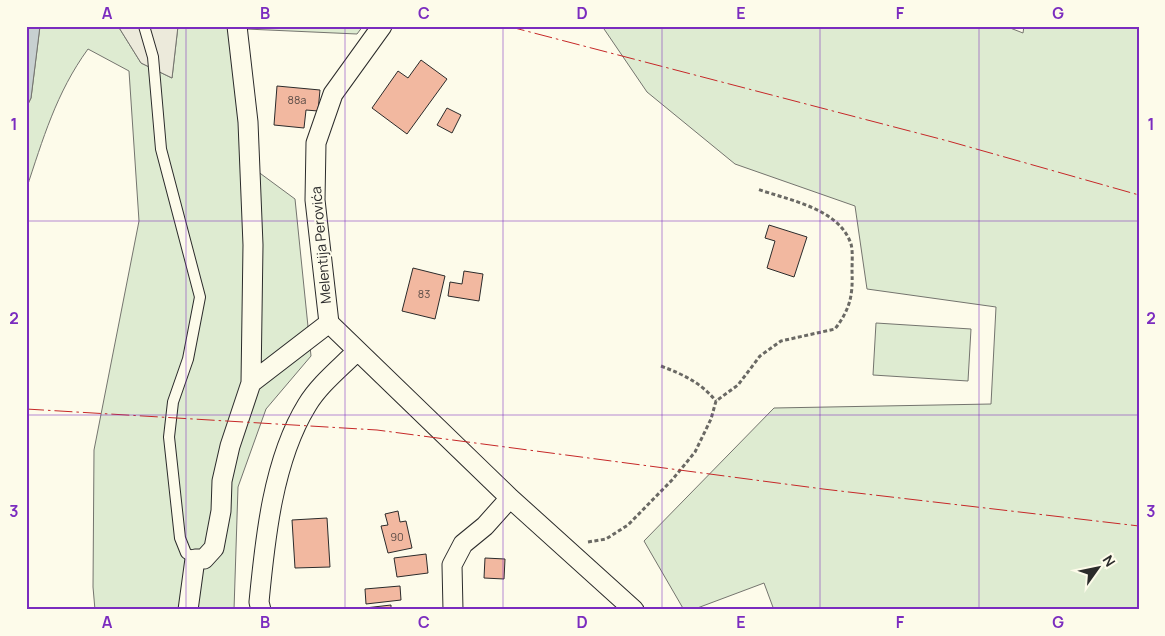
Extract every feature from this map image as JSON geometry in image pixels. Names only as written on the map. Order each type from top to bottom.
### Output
[{"type":"street","points":[[188,610],[195,559],[204,558],[214,548],[221,511],[222,481],[230,446],[251,383],[253,245],[248,122],[237,26]]},
{"type":"street","name":"Melentija Perovića","points":[[382,26],[334,94],[316,143],[315,200],[329,323],[356,352],[510,498],[634,610]]},
{"type":"street","points":[[251,383],[329,323]]},
{"type":"street","points":[[261,610],[259,602],[272,504],[289,443],[306,406],[319,388],[356,352]]},
{"type":"street","points":[[454,610],[452,566],[459,551],[463,544],[485,526],[510,498]]},
{"type":"lane","points":[[144,26],[153,58],[162,149],[200,297],[188,359],[173,402],[170,437],[180,538],[186,552],[195,559]]},
{"type":"path","points":[[565,546],[606,539],[628,525],[672,480],[695,452],[711,419],[716,401],[738,385],[760,356],[780,341],[836,329],[848,312],[852,282],[851,244],[840,225],[817,209],[757,189]]},
{"type":"path","points":[[661,366],[687,376],[704,386],[716,401]]},
{"type":"green space","points":[[40,26],[118,26],[141,63],[172,78],[178,26],[363,26],[357,34],[246,29],[257,171],[295,199],[311,356],[266,409],[238,487],[234,610],[95,610],[93,587],[94,450],[139,221],[129,71],[88,49],[67,82],[51,117],[26,190],[26,108],[31,98]]},
{"type":"green space","points":[[602,26],[1005,26],[1023,33],[1024,26],[1139,26],[1139,610],[774,610],[764,583],[692,610],[684,610],[644,541],[774,408],[991,404],[996,307],[867,289],[855,206],[735,164],[647,92]]},
{"type":"green space","points":[[876,323],[971,329],[968,381],[873,375]]},
{"type":"shaded area","points":[[26,26],[40,26],[31,98],[26,108]]},
{"type":"shaded area","points":[[118,26],[178,26],[172,78],[141,63]]},
{"type":"building","points":[[421,60],[447,79],[407,134],[372,108],[398,71],[408,78]]},
{"type":"building","points":[[277,86],[320,90],[318,111],[306,110],[304,128],[274,125]]},
{"type":"building","points":[[447,108],[461,115],[452,133],[437,125]]},
{"type":"building","points":[[769,225],[807,237],[794,277],[767,268],[775,241],[765,238]]},
{"type":"building","points":[[413,268],[445,276],[435,319],[402,311]]},
{"type":"building","points":[[464,271],[483,274],[479,301],[448,296],[450,282],[462,284]]},
{"type":"building","points":[[398,511],[400,522],[406,521],[412,548],[388,553],[381,526],[388,525],[385,514]]},
{"type":"building","points":[[327,518],[330,567],[295,568],[292,520]]},
{"type":"building","points":[[426,554],[428,573],[397,577],[394,558]]},
{"type":"building","points":[[485,558],[505,559],[504,579],[484,578]]},
{"type":"building","points":[[400,586],[401,600],[366,604],[365,589]]},
{"type":"building","points":[[391,605],[391,610],[366,610],[365,608]]},
{"type":"power","points":[[507,26],[948,141],[1139,195]]},
{"type":"power","points":[[26,409],[377,430],[823,489],[1139,526]]}]
